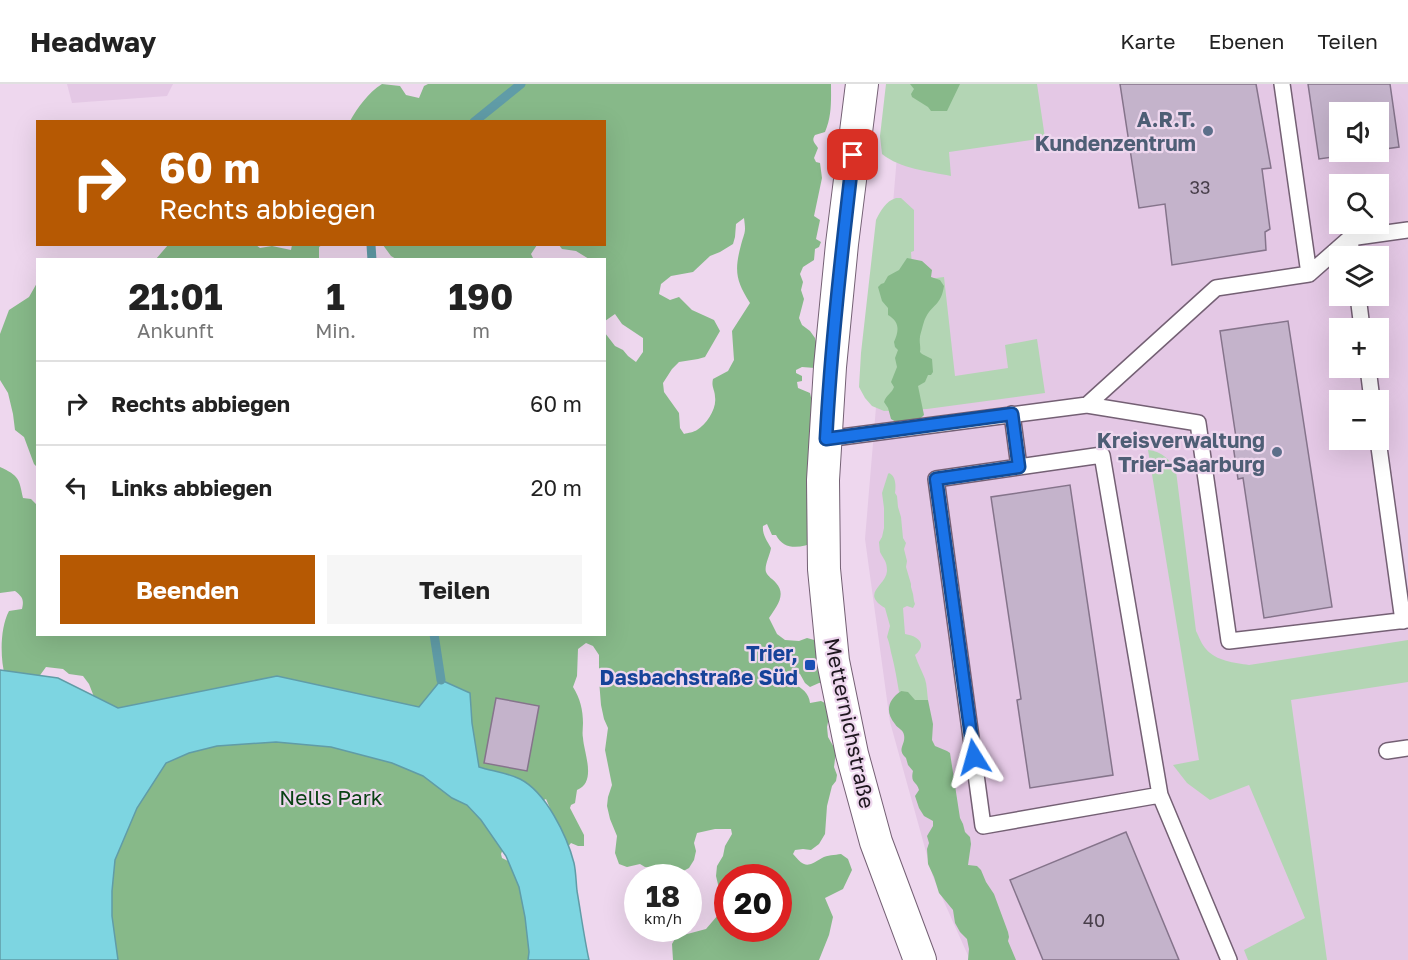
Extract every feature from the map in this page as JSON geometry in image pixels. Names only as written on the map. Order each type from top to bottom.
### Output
[{"type":"street","name":"Metternichstraße","points":[[862,84],[830,367],[823,480],[824,569],[833,661],[852,754],[876,842],[920,960]]},
{"type":"lane","points":[[1282,84],[1309,274]]},
{"type":"lane","points":[[1087,405],[1216,288],[1309,274],[1350,238],[1408,230]]},
{"type":"lane","points":[[1350,238],[1351,246]]},
{"type":"lane","points":[[826,439],[1087,405],[1198,423],[1229,641],[1405,620],[1380,450]]},
{"type":"lane","points":[[1012,414],[1019,467]]},
{"type":"lane","points":[[1160,795],[983,826],[936,479],[1102,455],[1160,795],[1228,960]]},
{"type":"lane","points":[[1387,752],[1408,748]]},
{"type":"shaded area","points":[[67,84],[173,84],[167,96],[72,103]]},
{"type":"shaded area","points":[[903,84],[1408,84],[1408,960],[970,960],[933,877],[890,722],[865,539]]},
{"type":"green space","name":"Nells Park","points":[[382,84],[400,86],[406,95],[419,98],[424,86],[428,84],[831,84],[829,120],[825,132],[815,135],[813,139],[818,148],[814,158],[820,163],[822,178],[814,216],[820,220],[816,239],[821,242],[815,249],[814,260],[803,267],[800,274],[804,299],[799,318],[802,325],[815,338],[817,346],[815,368],[802,367],[796,370],[796,373],[802,376],[802,381],[797,382],[798,388],[810,393],[812,402],[815,542],[799,547],[788,546],[776,535],[772,535],[767,524],[763,526],[765,537],[771,548],[766,572],[781,592],[779,601],[769,618],[777,634],[785,640],[799,641],[807,638],[818,641],[830,682],[810,687],[798,673],[794,684],[805,691],[810,703],[821,701],[829,707],[828,737],[836,751],[834,767],[837,775],[827,806],[825,834],[819,844],[811,850],[795,850],[793,854],[806,865],[826,856],[841,854],[848,859],[852,870],[843,889],[825,898],[833,917],[819,960],[673,960],[673,942],[702,942],[702,930],[706,929],[714,920],[714,942],[792,942],[792,864],[718,864],[732,834],[731,829],[715,829],[697,833],[694,843],[696,851],[692,864],[624,864],[624,866],[619,864],[615,853],[617,836],[607,806],[612,785],[605,750],[608,728],[601,705],[599,655],[593,646],[586,643],[578,649],[577,676],[573,687],[582,709],[588,774],[587,781],[577,790],[575,803],[570,808],[584,835],[584,846],[571,843],[567,848],[546,799],[543,806],[501,854],[502,858],[510,862],[559,960],[99,960],[96,702],[83,676],[69,674],[63,669],[46,667],[38,678],[5,676],[2,661],[2,634],[9,611],[22,609],[23,603],[15,591],[0,593],[0,467],[17,478],[23,498],[31,499],[36,504],[36,636],[606,636],[606,334],[615,346],[636,362],[643,352],[643,338],[622,324],[615,314],[606,320],[606,258],[587,258],[576,251],[562,249],[560,246],[606,246],[606,120],[351,120],[364,101]],"holes":[[[744,218],[745,232],[737,269],[739,282],[750,303],[732,331],[734,360],[728,371],[713,379],[715,401],[704,424],[697,430],[684,434],[680,428],[679,413],[664,392],[663,383],[679,362],[705,357],[720,331],[714,320],[692,310],[679,297],[670,300],[659,294],[661,284],[671,276],[693,272],[710,256],[733,244],[736,224]]]},
{"type":"green space","points":[[886,84],[1037,84],[1045,138],[949,152],[951,176],[897,163],[882,154],[880,136]]},
{"type":"green space","points":[[910,84],[960,84],[947,111],[931,111],[912,97],[914,89]]},
{"type":"green space","points":[[896,198],[901,198],[914,210],[914,251],[911,252],[913,281],[944,277],[955,376],[1008,368],[1005,345],[1037,339],[1045,393],[927,409],[884,411],[872,406],[865,398],[859,387],[861,353],[876,220],[882,209]]},
{"type":"green space","points":[[167,246],[257,246],[260,248],[272,246],[291,250],[292,246],[320,246],[319,258],[157,258]]},
{"type":"green space","points":[[384,246],[536,246],[531,254],[533,258],[394,258]]},
{"type":"green space","points":[[907,258],[922,261],[932,270],[931,277],[940,280],[944,286],[939,301],[925,319],[920,336],[920,352],[932,359],[933,372],[928,375],[925,382],[918,386],[924,415],[913,424],[896,422],[891,419],[884,402],[894,387],[891,382],[897,367],[895,358],[898,350],[894,342],[897,327],[895,321],[888,315],[888,308],[882,301],[878,287],[888,276],[899,270]]},
{"type":"green space","points":[[36,285],[36,466],[24,437],[15,430],[8,393],[0,380],[0,334],[9,310],[29,297]]},
{"type":"green space","points":[[1148,450],[1165,457],[1176,471],[1196,631],[1210,653],[1226,661],[1249,665],[1408,640],[1408,682],[1291,700],[1327,960],[1248,960],[1244,950],[1305,918],[1249,785],[1210,800],[1187,783],[1173,765],[1199,760]]},
{"type":"green space","points":[[889,473],[895,482],[903,538],[906,543],[904,549],[906,567],[915,604],[913,608],[907,606],[903,608],[905,634],[920,641],[921,647],[915,655],[925,679],[928,700],[915,701],[901,691],[899,692],[887,637],[890,626],[885,608],[878,603],[874,594],[887,571],[879,542],[884,528],[882,493]]},
{"type":"green space","points":[[901,691],[908,692],[915,700],[928,700],[933,724],[932,740],[935,746],[950,753],[960,818],[965,832],[970,837],[968,865],[977,866],[981,870],[994,894],[1016,960],[968,960],[967,939],[955,923],[953,910],[939,893],[928,864],[927,836],[933,826],[933,821],[924,816],[919,808],[915,796],[919,790],[913,780],[913,771],[902,752],[903,733],[896,726],[889,710],[893,698]]},
{"type":"water","points":[[0,670],[58,678],[118,708],[277,676],[419,707],[441,680],[470,693],[479,767],[515,777],[529,785],[547,804],[561,828],[575,866],[589,960],[528,960],[525,917],[519,887],[506,856],[481,820],[467,805],[452,798],[423,776],[392,763],[331,747],[276,742],[217,746],[189,753],[166,763],[137,808],[115,860],[112,916],[118,960],[0,960]]},
{"type":"building","points":[[1120,84],[1256,84],[1271,168],[1262,169],[1270,229],[1265,232],[1266,250],[1172,265],[1165,204],[1139,208]]},
{"type":"building","points":[[1308,84],[1390,84],[1399,147],[1389,148],[1389,102],[1329,102],[1329,158],[1319,159]]},
{"type":"building","points":[[1288,321],[1332,607],[1264,618],[1243,478],[1238,479],[1233,445],[1237,444],[1220,331]]},
{"type":"building","points":[[1070,485],[1113,775],[1030,788],[1017,700],[1021,699],[991,497]]},
{"type":"building","points":[[496,698],[539,706],[527,771],[484,763]]},
{"type":"building","points":[[1126,832],[1179,960],[1043,960],[1010,880]]},
{"type":"waterway","points":[[476,120],[521,84]]},
{"type":"waterway","points":[[371,246],[372,258]]},
{"type":"waterway","points":[[434,636],[441,680]]},
{"type":"place","name":"A.R.T. Kundenzentrum","points":[[1208,131]]},
{"type":"place","name":"Kreisverwaltung Trier-Saarburg","points":[[1277,452]]},
{"type":"place","name":"Trier, Dasbachstraße Süd","points":[[810,665]]},
{"type":"route","points":[[853,155],[830,367],[826,439],[1012,414],[1019,467],[936,479],[974,757]]}]
